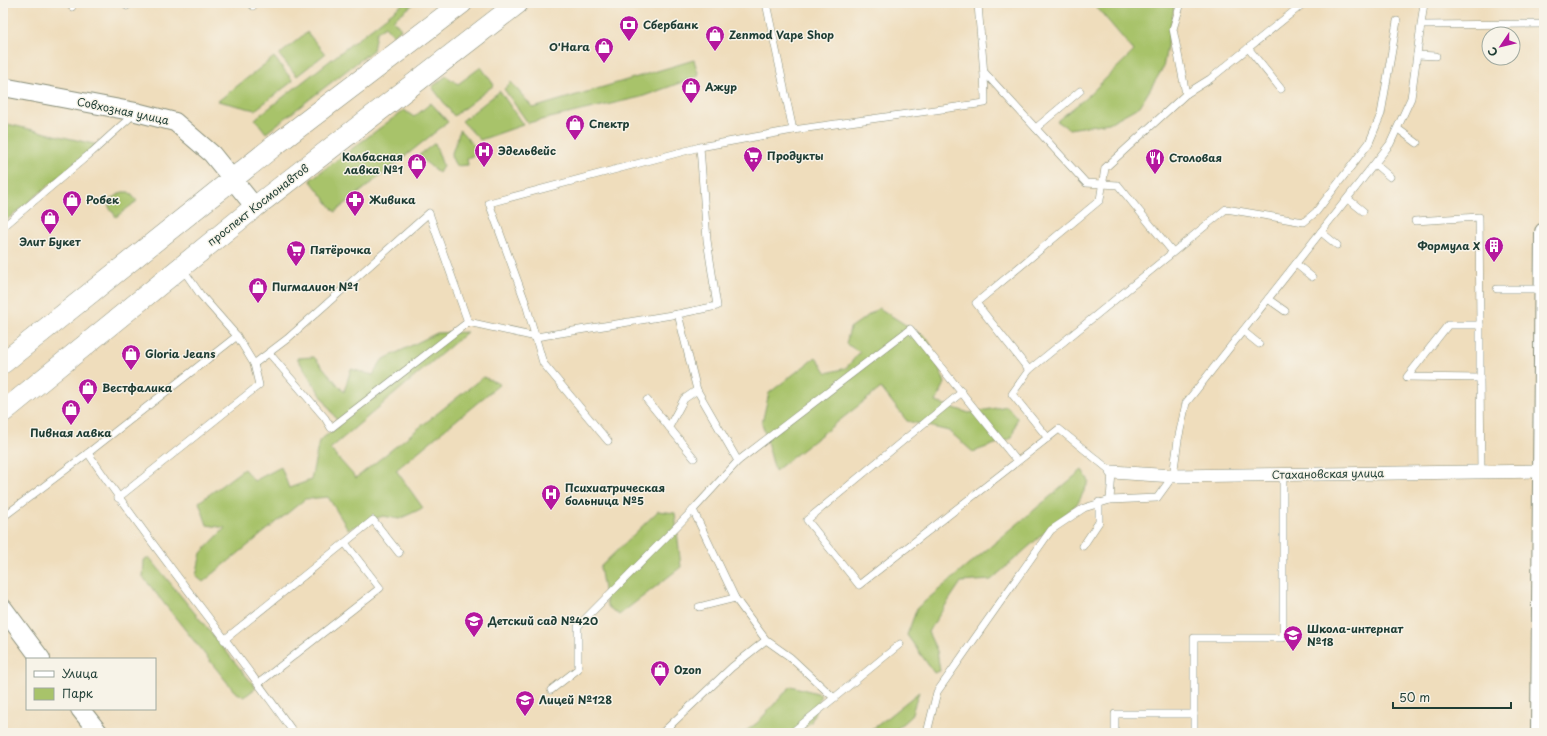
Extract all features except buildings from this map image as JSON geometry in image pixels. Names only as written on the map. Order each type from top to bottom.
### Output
[{"type":"main road","points":[[3,363],[232,179],[462,3]]},
{"type":"main road","name":"проспект Космонавтов","points":[[3,412],[180,266],[518,3]]},
{"type":"main road","name":"Совхозная улица","points":[[3,86],[136,112],[175,122],[212,154],[255,207]]},
{"type":"main road","points":[[1540,733],[1542,678],[1544,232]]},
{"type":"main road","points":[[3,608],[40,658]]},
{"type":"main road","points":[[81,710],[99,733]]},
{"type":"street","name":"Стахановская улица","points":[[1112,472],[1173,476],[1543,471]]},
{"type":"lane","points":[[766,3],[793,130]]},
{"type":"lane","points":[[608,440],[543,363],[526,304],[489,203],[700,147],[793,130],[985,103],[985,73],[981,52],[978,3]]},
{"type":"lane","points":[[1181,3],[1173,29],[1186,94]]},
{"type":"lane","points":[[1029,370],[976,303],[1100,200],[1105,168],[1186,94],[1210,79],[1304,3]]},
{"type":"lane","points":[[927,733],[937,692],[1051,530],[1084,508],[1099,502],[1110,500],[1157,498],[1173,476],[1178,440],[1186,403],[1375,164],[1390,144],[1398,129],[1412,98],[1424,3]]},
{"type":"lane","points":[[1048,438],[1012,394],[1029,370],[1226,209],[1304,222],[1316,212],[1369,143],[1381,114],[1397,21]]},
{"type":"lane","points":[[1422,25],[1544,24]]},
{"type":"lane","points":[[1248,48],[1281,89]]},
{"type":"lane","points":[[1418,55],[1436,56]]},
{"type":"lane","points":[[985,73],[1086,183],[1118,185],[1172,252]]},
{"type":"lane","points":[[1036,128],[1080,91]]},
{"type":"lane","points":[[3,228],[92,152],[136,112]]},
{"type":"lane","points":[[1398,129],[1416,143]]},
{"type":"lane","points":[[468,322],[536,337],[678,314],[717,306],[707,240],[700,147]]},
{"type":"lane","points":[[1375,164],[1390,177]]},
{"type":"lane","points":[[1348,198],[1364,211]]},
{"type":"lane","points":[[254,364],[287,339],[429,212],[468,322]]},
{"type":"lane","points":[[1415,221],[1479,217],[1481,472]]},
{"type":"lane","points":[[1321,232],[1337,245]]},
{"type":"lane","points":[[1296,264],[1312,277]]},
{"type":"lane","points":[[118,498],[259,385],[254,364],[237,336],[200,294],[180,266]]},
{"type":"lane","points":[[1498,289],[1544,289]]},
{"type":"lane","points":[[1268,299],[1285,311]]},
{"type":"lane","points":[[678,314],[697,390],[738,461]]},
{"type":"lane","points":[[269,353],[325,418],[331,428],[468,322]]},
{"type":"lane","points":[[1480,324],[1448,325],[1407,377],[1480,378]]},
{"type":"lane","points":[[550,690],[578,670],[578,626],[693,510],[738,461],[910,329],[1017,461]]},
{"type":"lane","points":[[1242,331],[1259,344]]},
{"type":"lane","points":[[3,517],[88,453],[237,336]]},
{"type":"lane","points":[[669,427],[684,399],[697,390]]},
{"type":"lane","points":[[962,392],[807,520],[859,585],[1059,429],[1112,472],[1110,500]]},
{"type":"lane","points":[[647,400],[694,458]]},
{"type":"lane","points":[[88,453],[118,498],[224,640],[259,683],[294,733]]},
{"type":"lane","points":[[1194,733],[1194,638],[1283,638],[1283,474]]},
{"type":"lane","points":[[1083,546],[1099,522],[1099,502]]},
{"type":"lane","points":[[693,510],[735,598],[766,640],[790,657],[834,698]]},
{"type":"lane","points":[[224,640],[373,520],[399,553]]},
{"type":"lane","points":[[259,683],[380,588],[345,543]]},
{"type":"lane","points":[[699,607],[735,598]]},
{"type":"lane","points":[[662,733],[732,667],[766,640]]},
{"type":"lane","points":[[791,733],[900,644]]},
{"type":"lane","points":[[1115,730],[1115,714],[1194,714]]},
{"type":"green space","points":[[404,3],[415,3],[393,20],[401,29],[393,35],[385,26],[376,33],[373,50],[266,133],[255,119]]},
{"type":"green space","points":[[1093,3],[1175,3],[1163,68],[1140,106],[1109,123],[1069,129],[1057,121],[1088,96],[1134,51]]},
{"type":"green space","points":[[307,32],[325,54],[297,76],[279,55]]},
{"type":"green space","points":[[274,57],[293,81],[255,110],[218,101]]},
{"type":"green space","points":[[694,60],[699,76],[641,97],[528,123],[504,89],[511,82],[533,108]]},
{"type":"green space","points":[[481,67],[494,85],[454,116],[432,87],[446,76],[458,84]]},
{"type":"green space","points":[[500,91],[523,125],[480,140],[462,121]]},
{"type":"green space","points":[[431,103],[448,122],[335,212],[310,180],[404,110],[414,117]]},
{"type":"green space","points":[[3,123],[98,145],[3,223]]},
{"type":"green space","points":[[460,130],[480,153],[467,158],[468,165],[456,166],[451,156]]},
{"type":"green space","points":[[435,143],[443,166],[439,173],[418,156]]},
{"type":"green space","points":[[122,192],[129,192],[137,201],[116,217],[109,207],[109,201]]},
{"type":"green space","points":[[879,308],[928,339],[945,383],[936,402],[969,413],[1007,406],[1017,418],[1012,438],[973,452],[949,431],[907,421],[881,388],[775,471],[762,423],[769,393],[816,357],[827,373],[846,368],[860,352],[846,344],[850,328]]},
{"type":"green space","points":[[467,332],[330,449],[356,478],[483,377],[500,384],[396,470],[423,508],[399,519],[383,516],[348,529],[328,497],[305,499],[203,582],[196,576],[201,553],[225,528],[207,525],[199,502],[244,469],[254,481],[281,467],[289,488],[311,480],[319,441],[340,425],[297,358],[314,357],[344,392],[351,369],[373,375],[382,360],[437,333]]},
{"type":"green space","points":[[1082,470],[1089,481],[1078,503],[991,580],[961,582],[928,632],[937,651],[940,671],[934,673],[907,635],[917,608]]},
{"type":"green space","points":[[658,511],[675,513],[681,567],[619,615],[607,606],[600,567]]},
{"type":"green space","points":[[149,557],[256,688],[244,697],[234,691],[143,577],[144,560]]},
{"type":"green space","points":[[791,686],[821,694],[811,722],[798,733],[743,733],[757,723]]},
{"type":"green space","points":[[919,692],[911,716],[892,733],[868,733]]},
{"type":"place","name":"Сбербанк","points":[[629,42]]},
{"type":"place","name":"Zenmod Vape Shop","points":[[715,52]]},
{"type":"place","name":"O'Hara","points":[[604,64]]},
{"type":"place","name":"Ажур","points":[[691,104]]},
{"type":"place","name":"Спектр","points":[[575,141]]},
{"type":"place","name":"Эдельвейс","points":[[484,168]]},
{"type":"place","name":"Продукты","points":[[753,173]]},
{"type":"place","name":"Столовая","points":[[1155,175]]},
{"type":"place","name":"Колбасная лавка №1","points":[[417,180]]},
{"type":"place","name":"Робек","points":[[72,217]]},
{"type":"place","name":"Живика","points":[[355,217]]},
{"type":"place","name":"Элит Букет","points":[[50,235]]},
{"type":"place","name":"Формула X","points":[[1494,263]]},
{"type":"place","name":"Пятёрочка","points":[[296,267]]},
{"type":"place","name":"Пигмалион №1","points":[[258,304]]},
{"type":"place","name":"Gloria Jeans","points":[[131,371]]},
{"type":"place","name":"Вестфалика","points":[[88,405]]},
{"type":"place","name":"Пивная лавка","points":[[71,426]]},
{"type":"place","name":"Психиатрическая больница №5","points":[[551,511]]},
{"type":"place","name":"Детский сад №420","points":[[474,638]]},
{"type":"place","name":"Школа-интернат №18","points":[[1293,652]]},
{"type":"place","name":"Ozon","points":[[660,687]]},
{"type":"place","name":"Лицей №128","points":[[525,717]]}]
